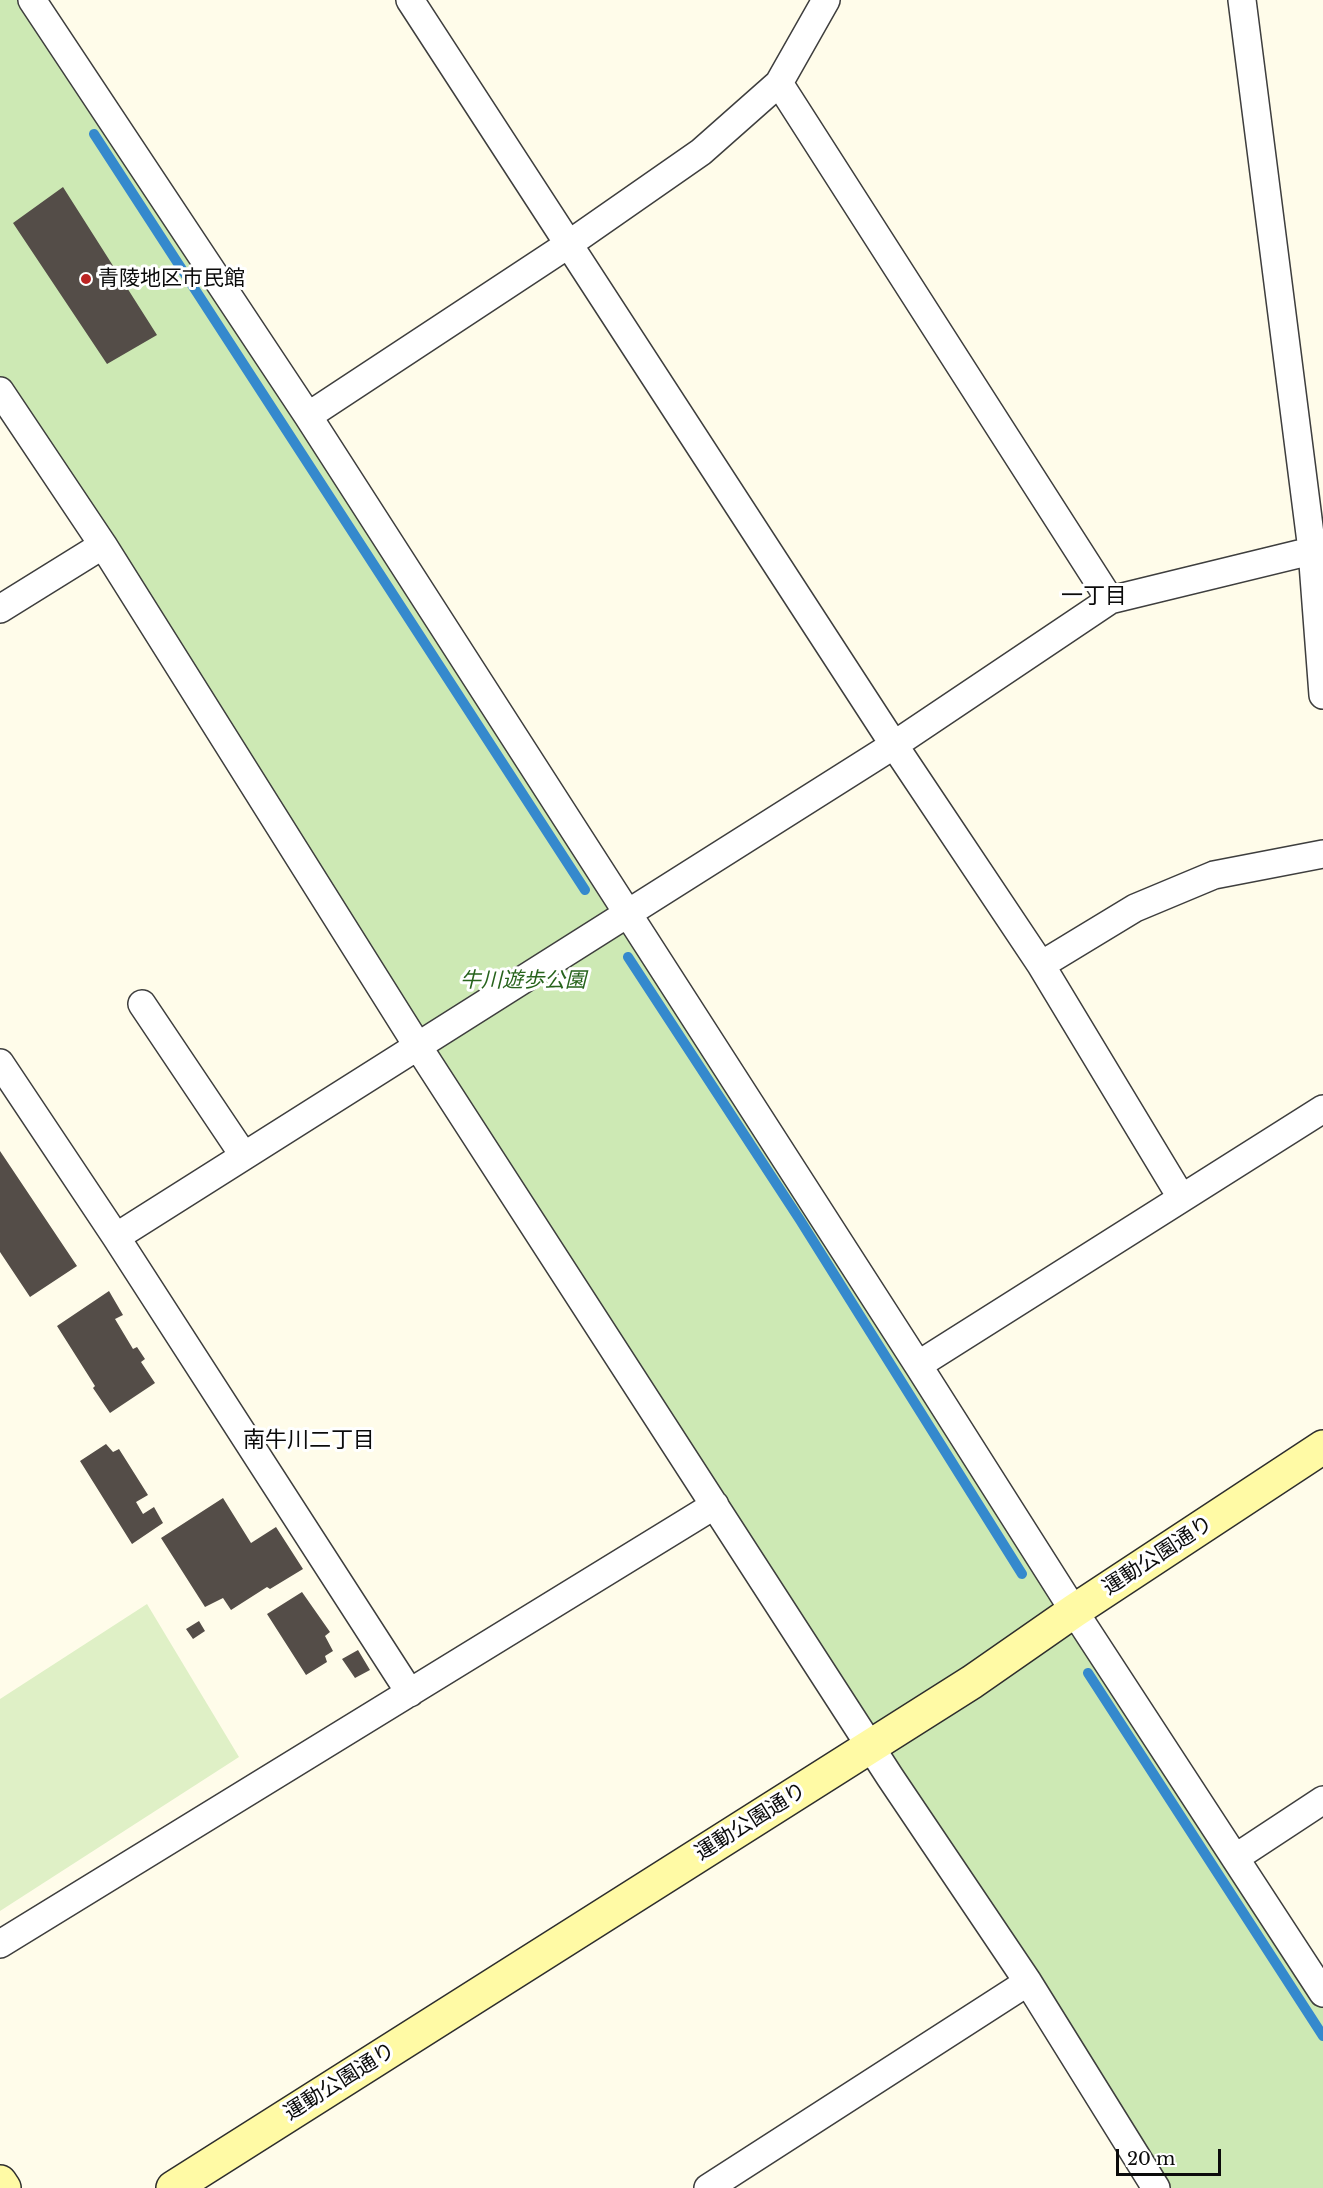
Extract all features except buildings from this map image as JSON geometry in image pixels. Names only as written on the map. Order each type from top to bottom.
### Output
[{"type":"street","points":[[32,0],[308,416],[1074,1611],[1323,1993]]},
{"type":"street","points":[[410,0],[894,745],[1041,965],[1181,1197]]},
{"type":"street","points":[[308,416],[569,244],[701,152],[779,83],[826,0]]},
{"type":"street","points":[[1242,0],[1317,549],[1323,695]]},
{"type":"street","points":[[779,83],[1110,600]]},
{"type":"street","points":[[0,391],[103,545],[417,1045],[870,1746],[1028,1982],[1156,2188]]},
{"type":"street","points":[[0,609],[103,545]]},
{"type":"street","points":[[116,1237],[894,745],[1110,600],[1317,549]]},
{"type":"street","points":[[1041,965],[1135,908],[1214,875],[1323,854]]},
{"type":"street","points":[[142,1004],[244,1156]]},
{"type":"street","points":[[0,1063],[116,1237],[410,1693]]},
{"type":"street","points":[[918,1365],[1323,1109]]},
{"type":"street","name":"運動公園通り","points":[[173,2188],[972,1682],[1074,1611],[1323,1447]]},
{"type":"street","points":[[0,1944],[715,1505]]},
{"type":"street","points":[[1235,1858],[1323,1800]]},
{"type":"street","points":[[711,2187],[1028,1982]]},
{"type":"street","points":[[0,2182],[4,2188]]},
{"type":"green space","name":"牛川遊歩公園","points":[[0,0],[32,0],[1323,1993],[1323,2188],[1156,2188],[0,391]]},
{"type":"green space","points":[[147,1604],[239,1757],[0,1911],[0,1699]]},
{"type":"waterway","points":[[94,134],[585,890]]},
{"type":"waterway","points":[[628,957],[800,1220],[1022,1574]]},
{"type":"waterway","points":[[1088,1673],[1323,2036]]},
{"type":"place","name":"青陵地区市民館","points":[[86,279]]},
{"type":"district","name":"一丁目","points":[[1094,597]]},
{"type":"district","name":"南牛川二丁目","points":[[309,1441]]}]
